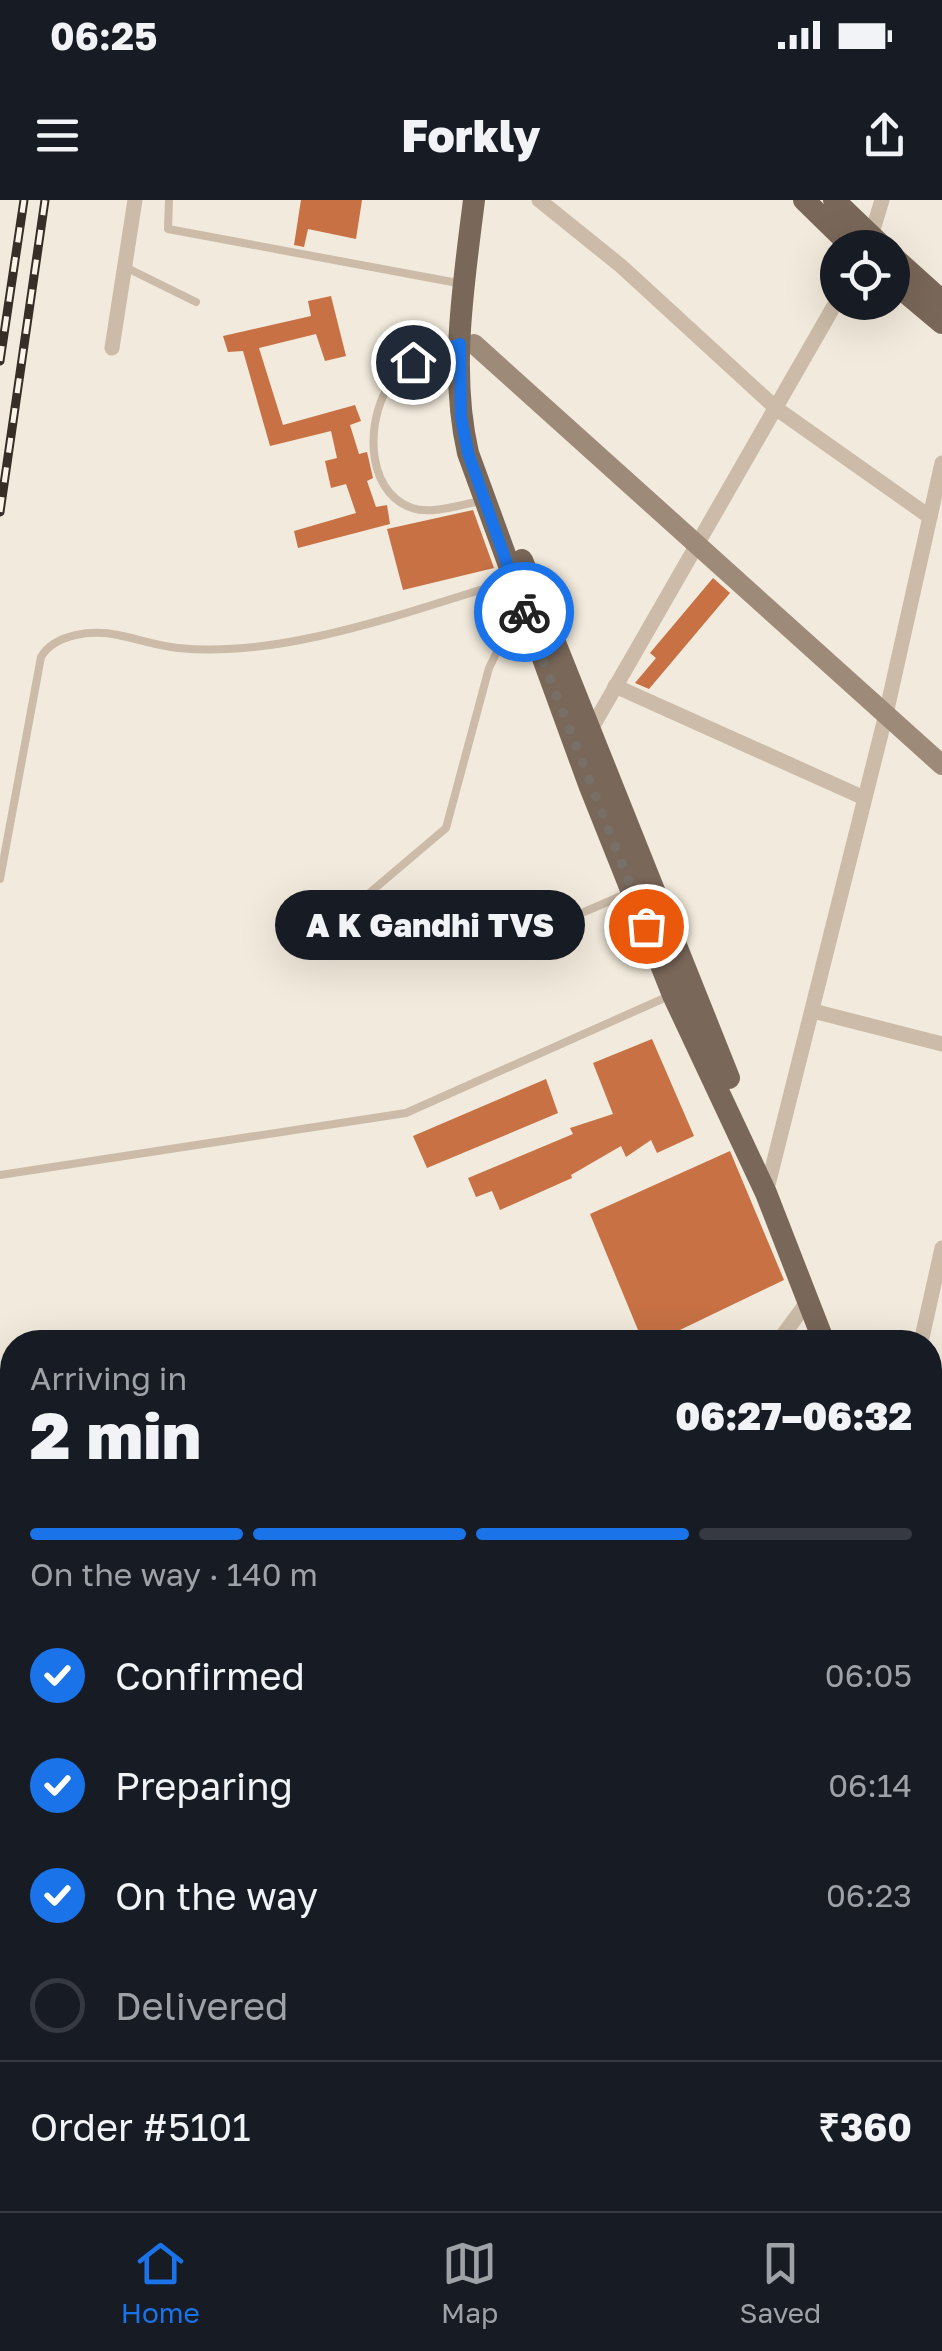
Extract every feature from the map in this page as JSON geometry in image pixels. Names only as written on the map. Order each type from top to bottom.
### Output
[{"type":"main road","points":[[474,200],[463,284],[480,444],[768,1183],[832,1330]]},
{"type":"main road","points":[[486,200],[461,417],[485,501],[673,994],[768,1183],[819,1330]]},
{"type":"main road","points":[[804,200],[848,230]]},
{"type":"main road","points":[[834,200],[858,230]]},
{"type":"main road","points":[[910,272],[942,301]]},
{"type":"main road","points":[[910,297],[942,323]]},
{"type":"street","points":[[112,348],[135,200]]},
{"type":"street","points":[[539,200],[621,266],[777,409],[930,517]]},
{"type":"street","points":[[873,230],[882,200]]},
{"type":"street","points":[[590,731],[827,320]]},
{"type":"street","points":[[467,344],[697,541],[942,765]]},
{"type":"street","points":[[768,1183],[813,1011],[862,796],[886,714],[942,463]]},
{"type":"street","points":[[616,686],[862,796]]},
{"type":"street","points":[[813,1011],[942,1044]]},
{"type":"street","points":[[925,1330],[942,1248]]},
{"type":"street","points":[[787,1330],[808,1301]]},
{"type":"lane","points":[[168,200],[168,229],[463,284]]},
{"type":"lane","points":[[125,267],[196,302]]},
{"type":"lane","points":[[467,344],[413,362],[394,378],[375,413],[373,440],[384,481],[408,507],[426,510],[485,501]]},
{"type":"lane","points":[[0,879],[41,656],[51,644],[93,633],[180,648],[278,642],[400,614],[513,579]]},
{"type":"lane","points":[[327,928],[446,828],[489,668],[521,603]]},
{"type":"lane","points":[[524,938],[632,891]]},
{"type":"lane","points":[[0,1175],[406,1113],[673,994]]},
{"type":"building","points":[[301,200],[362,200],[356,239],[308,229],[304,247],[294,245]]},
{"type":"building","points":[[331,296],[346,356],[325,361],[316,334],[259,348],[283,425],[355,405],[361,421],[350,425],[359,454],[367,452],[373,478],[367,481],[376,507],[387,505],[390,524],[298,548],[294,531],[356,513],[346,484],[331,488],[325,461],[337,458],[331,431],[270,446],[243,351],[228,352],[223,336],[311,316],[308,301]]},
{"type":"building","points":[[473,510],[494,568],[403,590],[387,529]]},
{"type":"building","points":[[713,578],[730,593],[649,689],[635,683],[656,658],[650,653]]},
{"type":"building","points":[[652,1039],[694,1136],[657,1153],[651,1140],[626,1157],[621,1146],[571,1175],[572,1178],[500,1210],[492,1191],[476,1197],[468,1178],[573,1134],[570,1128],[613,1114],[593,1063]]},
{"type":"building","points":[[546,1079],[558,1113],[427,1168],[413,1136]]},
{"type":"building","points":[[730,1151],[784,1280],[680,1330],[638,1330],[590,1214]]},
{"type":"railway","points":[[0,361],[24,200]]},
{"type":"railway","points":[[0,512],[45,200]]},
{"type":"way so far","points":[[524,612],[646,926]]},
{"type":"place","name":"A K Gandhi TVS","points":[[646,926]]},
{"type":"route","points":[[413,362],[460,344],[461,417],[468,453],[524,612]]}]
